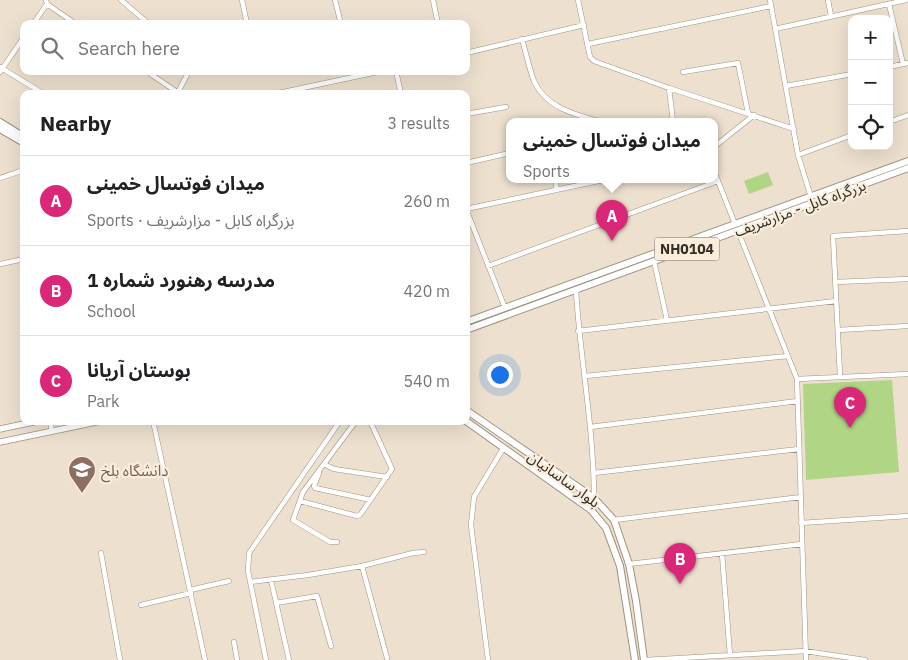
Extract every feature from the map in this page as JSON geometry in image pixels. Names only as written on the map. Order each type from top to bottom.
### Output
[{"type":"highway","points":[[0,122],[20,134]]},
{"type":"highway","points":[[0,129],[20,141]]},
{"type":"highway","name":"بزرگراه کابل - مزارشریف","points":[[812,200],[908,161]]},
{"type":"highway","name":"بزرگراه کابل - مزارشریف","points":[[470,321],[908,168]]},
{"type":"highway","name":"بزرگراه کابل - مزارشریف","points":[[470,329],[654,261],[736,228]]},
{"type":"highway","name":"بلوار ساسانیان","points":[[470,413],[594,498],[614,520],[629,564],[645,660]]},
{"type":"highway","name":"بلوار ساسانیان","points":[[470,423],[591,510],[606,528],[620,566],[635,660]]},
{"type":"main road","points":[[0,429],[20,425]]},
{"type":"main road","points":[[0,442],[83,425]]},
{"type":"street","points":[[121,0],[144,20]]},
{"type":"street","points":[[242,0],[246,20]]},
{"type":"street","points":[[335,0],[340,20]]},
{"type":"street","points":[[433,0],[437,20]]},
{"type":"street","points":[[578,0],[590,57],[594,61],[668,88],[794,129]]},
{"type":"street","points":[[770,0],[798,155],[812,200]]},
{"type":"street","points":[[828,0],[831,16]]},
{"type":"street","points":[[775,29],[906,0]]},
{"type":"street","points":[[35,20],[46,2],[71,20]]},
{"type":"street","points":[[888,4],[906,63],[893,66]]},
{"type":"street","points":[[588,44],[771,6]]},
{"type":"street","points":[[470,52],[584,24]]},
{"type":"street","points":[[522,39],[539,91],[563,110],[588,118]]},
{"type":"street","points":[[20,43],[1,69],[37,90]]},
{"type":"street","points":[[683,72],[738,62],[748,113]]},
{"type":"street","points":[[152,75],[174,90]]},
{"type":"street","points":[[180,90],[188,75]]},
{"type":"street","points":[[293,90],[363,75]]},
{"type":"street","points":[[397,75],[400,90]]},
{"type":"street","points":[[786,86],[848,75]]},
{"type":"street","points":[[668,88],[672,118]]},
{"type":"street","points":[[470,113],[506,107]]},
{"type":"street","points":[[718,143],[754,115]]},
{"type":"street","points":[[893,121],[908,115]]},
{"type":"street","points":[[798,155],[848,136]]},
{"type":"street","points":[[470,161],[506,154]]},
{"type":"street","points":[[0,178],[20,171]]},
{"type":"street","points":[[718,181],[797,379],[806,660]]},
{"type":"street","points":[[556,183],[557,190]]},
{"type":"street","points":[[470,208],[590,183]]},
{"type":"street","points":[[488,266],[713,183]]},
{"type":"street","points":[[470,219],[505,308]]},
{"type":"street","points":[[840,376],[833,236],[908,231]]},
{"type":"street","points":[[0,264],[20,260]]},
{"type":"street","points":[[654,261],[667,320]]},
{"type":"street","points":[[836,282],[908,279]]},
{"type":"street","points":[[576,290],[578,331],[585,376],[594,473],[594,498]]},
{"type":"street","points":[[578,331],[836,301]]},
{"type":"street","points":[[838,330],[908,326]]},
{"type":"street","points":[[585,376],[788,356]]},
{"type":"street","points":[[797,379],[908,374]]},
{"type":"street","points":[[590,427],[798,401]]},
{"type":"street","points":[[51,425],[52,432]]},
{"type":"street","points":[[154,425],[205,660]]},
{"type":"street","points":[[266,660],[250,582],[248,560],[252,547],[337,425]]},
{"type":"street","points":[[337,542],[330,542],[293,520],[303,492],[353,425]]},
{"type":"street","points":[[300,501],[357,516],[360,515],[392,469],[372,425]]},
{"type":"street","points":[[488,660],[471,525],[474,497],[504,447]]},
{"type":"street","points":[[594,473],[799,449]]},
{"type":"street","points":[[324,464],[334,469],[387,477]]},
{"type":"street","points":[[318,472],[319,476],[314,486],[315,488],[371,500]]},
{"type":"street","points":[[614,520],[800,497]]},
{"type":"street","points":[[801,523],[908,516]]},
{"type":"street","points":[[629,564],[802,544]]},
{"type":"street","points":[[250,582],[362,566],[424,552]]},
{"type":"street","points":[[101,553],[120,660]]},
{"type":"street","points":[[722,554],[730,654]]},
{"type":"street","points":[[362,566],[387,658]]},
{"type":"street","points":[[271,580],[289,660]]},
{"type":"street","points":[[141,605],[229,581]]},
{"type":"street","points":[[276,603],[317,596],[331,646]]},
{"type":"street","points":[[234,642],[237,660]]},
{"type":"street","points":[[645,660],[805,651],[865,660]]},
{"type":"green space","points":[[768,172],[773,185],[749,194],[744,181]]},
{"type":"green space","points":[[892,380],[899,472],[806,480],[803,384]]},
{"type":"place","name":"میدان فوتسال خمینی","points":[[612,241]]},
{"type":"place","name":"بوستان آریانا","points":[[850,428]]},
{"type":"place","name":"دانشگاه بلخ","points":[[82,494]]},
{"type":"place","name":"مدرسه رهنورد شماره 1","points":[[680,584]]}]
